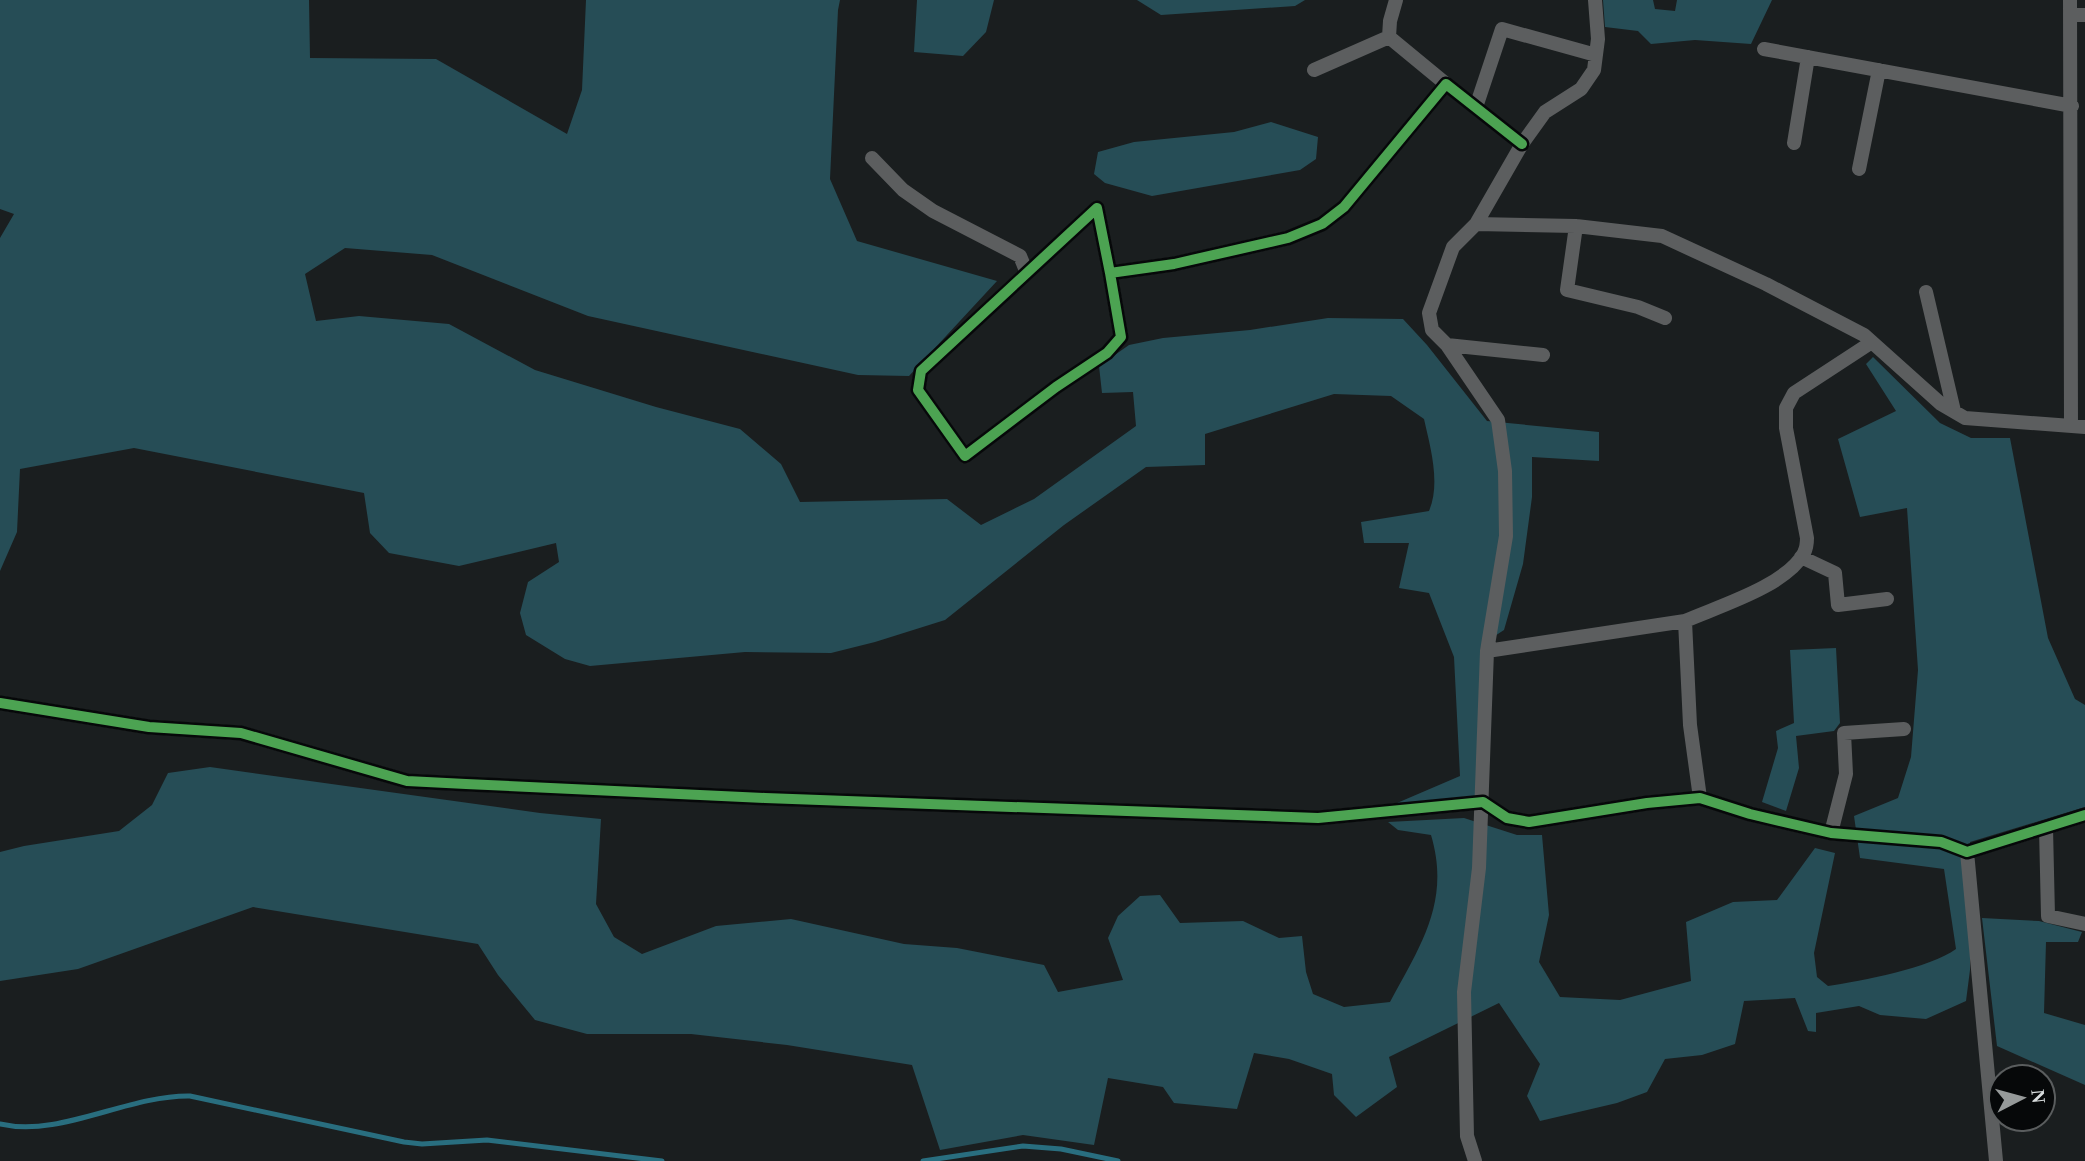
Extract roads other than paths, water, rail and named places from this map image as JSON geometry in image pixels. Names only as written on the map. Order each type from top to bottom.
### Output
[{"type":"street","points":[[1388,37],[1396,0]]},
{"type":"street","points":[[1475,1161],[1467,1136],[1464,992],[1479,868],[1487,651],[1506,536],[1505,471],[1498,420],[1447,345],[1432,330],[1429,313],[1453,247],[1476,223],[1522,144],[1545,112],[1581,89],[1594,70],[1598,38],[1595,0]]},
{"type":"street","points":[[1476,223],[1576,226],[1662,236],[1766,284],[1864,335],[1941,404],[1965,418],[2078,426],[2078,211],[2072,106],[2075,10]]},
{"type":"street","points":[[1476,107],[1502,29],[1596,55]]},
{"type":"street","points":[[1314,70],[1388,37]]},
{"type":"street","points":[[1388,37],[1522,144]]},
{"type":"street","points":[[1765,49],[2072,106]]},
{"type":"street","points":[[1794,143],[1808,57]]},
{"type":"street","points":[[1859,169],[1879,70]]},
{"type":"street","points":[[1110,273],[1174,264],[1288,238],[1322,224],[1344,207],[1446,84]]},
{"type":"street","points":[[872,158],[902,190],[933,211],[1020,256],[1027,272]]},
{"type":"street","points":[[1097,208],[1110,273],[1121,337],[1107,353],[1056,387],[965,456],[918,390],[921,371],[1097,208]]},
{"type":"street","points":[[1576,226],[1567,290],[1638,306],[1665,317]]},
{"type":"street","points":[[1926,292],[1954,411]]},
{"type":"street","points":[[1487,651],[1685,621],[1776,581],[1805,552],[1807,538],[1786,428],[1786,408],[1794,393],[1872,342]]},
{"type":"street","points":[[1447,345],[1543,355]]},
{"type":"street","points":[[1801,557],[1835,573],[1838,605],[1887,599]]},
{"type":"street","points":[[1685,621],[1690,725],[1700,798]]},
{"type":"street","points":[[0,703],[149,727],[242,733],[408,780],[442,783],[765,799],[1318,818],[1483,802],[1507,818],[1529,822],[1647,803],[1700,798],[1750,814],[1831,833],[1941,842],[1966,852],[2085,816]]},
{"type":"street","points":[[1831,833],[1846,774],[1844,733],[1904,729]]},
{"type":"street","points":[[2046,828],[2048,916],[2085,924]]},
{"type":"street","points":[[1966,852],[1996,1161]]},
{"type":"waterway","points":[[0,1124],[23,1127],[46,1125],[166,1097],[190,1096],[404,1142],[422,1144],[487,1140],[662,1161]]},
{"type":"waterway","points":[[923,1161],[1023,1146],[1061,1149],[1118,1161]]}]
